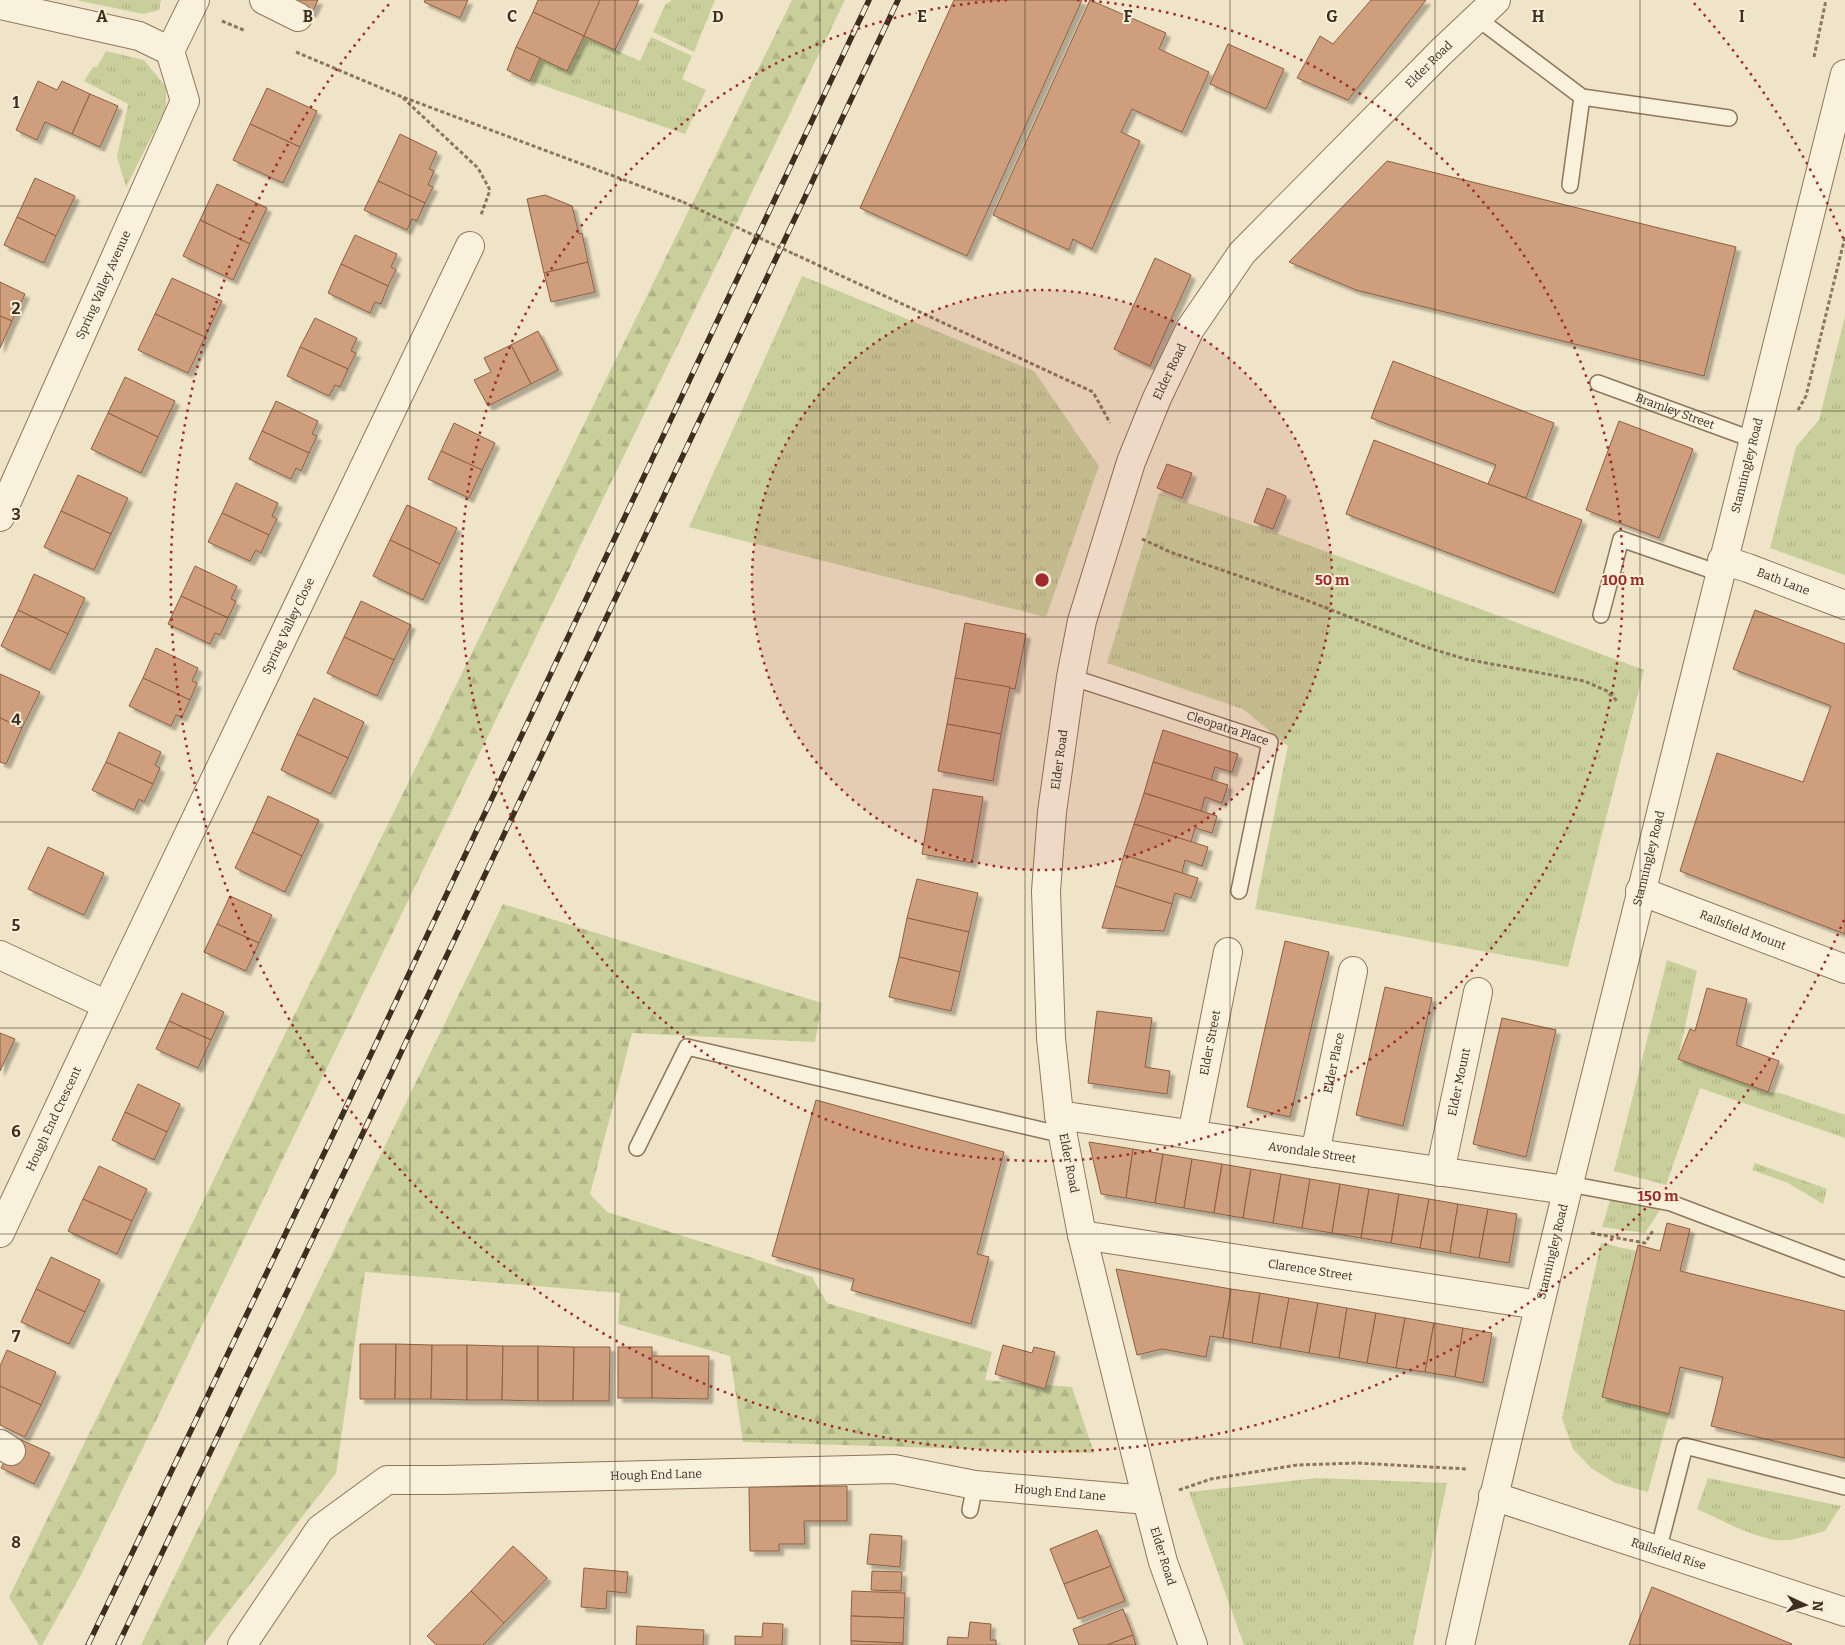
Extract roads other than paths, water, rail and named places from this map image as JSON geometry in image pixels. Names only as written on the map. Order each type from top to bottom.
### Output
[{"type":"street","points":[[264,0],[298,17]]},
{"type":"street","points":[[0,5],[139,36],[170,50],[193,4]]},
{"type":"street","name":"Elder Road","points":[[1192,1645],[1163,1562],[1147,1500],[1082,1235],[1061,1125],[1051,1038],[1046,891],[1052,812],[1071,677],[1082,621],[1131,462],[1157,398],[1190,329],[1242,253],[1486,9]]},
{"type":"street","name":"Spring Valley Avenue","points":[[0,517],[185,101],[170,50]]},
{"type":"street","name":"Stanningley Road","points":[[1460,1645],[1493,1496],[1567,1187],[1845,74]]},
{"type":"street","name":"Spring Valley Close","points":[[107,1005],[470,246]]},
{"type":"street","name":"Bath Lane","points":[[1721,567],[1748,568],[1845,605]]},
{"type":"street","name":"Railsfield Mount","points":[[1640,891],[1845,969]]},
{"type":"street","name":"Elder Street","points":[[1192,1135],[1228,952]]},
{"type":"street","points":[[0,955],[107,1005]]},
{"type":"street","name":"Elder Place","points":[[1315,1153],[1353,971]]},
{"type":"street","name":"Elder Mount","points":[[1440,1172],[1478,992]]},
{"type":"street","name":"Hough End Crescent","points":[[0,1233],[107,1005]]},
{"type":"street","name":"Avondale Street","points":[[1061,1125],[1192,1135],[1440,1172],[1567,1187]]},
{"type":"street","name":"Clarence Street","points":[[1082,1235],[1539,1305]]},
{"type":"street","name":"Hough End Lane","points":[[242,1645],[320,1529],[386,1480],[894,1469],[972,1497],[1147,1500]]},
{"type":"street","name":"Railsfield Rise","points":[[1493,1496],[1658,1550],[1843,1606]]},
{"type":"lane","points":[[1486,9],[1582,97],[1729,118]]},
{"type":"lane","points":[[1570,185],[1582,97]]},
{"type":"lane","name":"Bramley Street","points":[[1598,383],[1754,440]]},
{"type":"lane","points":[[1600,615],[1621,540],[1721,567]]},
{"type":"lane","name":"Cleopatra Place","points":[[1071,677],[1270,742],[1239,891]]},
{"type":"lane","points":[[636,1148],[687,1047],[1061,1125]]},
{"type":"lane","points":[[1567,1187],[1671,1204],[1845,1270]]},
{"type":"lane","points":[[1658,1550],[1685,1446],[1845,1486]]},
{"type":"railway","points":[[88,1645],[330,1141],[869,0]]},
{"type":"railway","points":[[118,1645],[354,1152],[898,0]]}]
